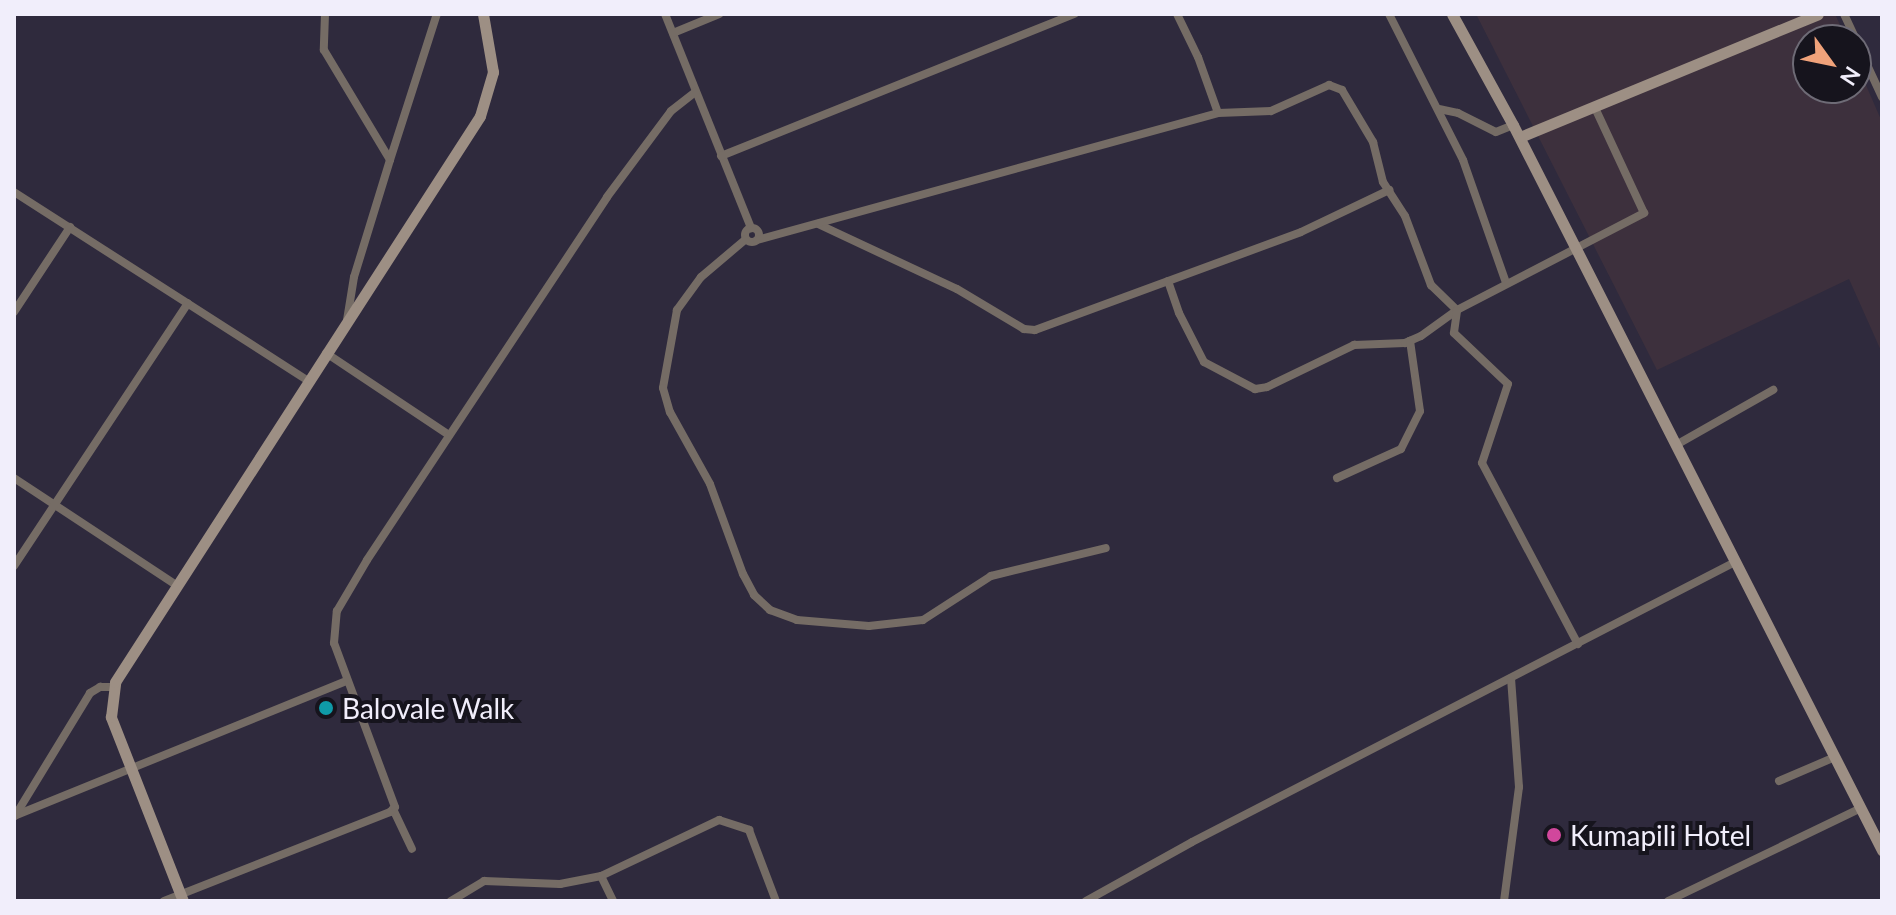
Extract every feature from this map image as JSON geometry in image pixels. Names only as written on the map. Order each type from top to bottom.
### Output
[{"type":"street","points":[[325,14],[324,50],[390,160]]},
{"type":"street","points":[[346,321],[354,277],[437,14]]},
{"type":"street","points":[[182,898],[111,717],[114,687],[121,669],[487,100],[493,72],[483,14]]},
{"type":"street","points":[[665,14],[751,228],[757,230],[757,240]]},
{"type":"street","points":[[673,33],[719,14]]},
{"type":"street","points":[[721,156],[1075,14]]},
{"type":"street","points":[[1177,14],[1198,57],[1218,113]]},
{"type":"street","points":[[1389,14],[1439,109],[1485,217],[1506,283]]},
{"type":"street","points":[[1452,14],[1520,137],[1882,850]]},
{"type":"street","points":[[1520,137],[1818,14]]},
{"type":"street","points":[[1872,75],[1882,97]]},
{"type":"street","points":[[746,239],[750,242],[818,224],[961,181],[1218,113],[1271,111],[1321,88],[1337,86],[1373,142],[1377,166],[1405,216],[1431,285],[1457,310]]},
{"type":"street","points":[[412,849],[393,809],[395,800],[346,681],[332,635],[337,611],[449,435],[646,144],[677,105],[695,92]]},
{"type":"street","points":[[1168,281],[1179,313],[1204,362],[1255,389],[1267,387],[1354,345],[1410,341],[1506,283],[1576,252],[1644,213],[1594,106]]},
{"type":"street","points":[[1439,109],[1466,116],[1496,132],[1513,125]]},
{"type":"street","points":[[818,224],[957,289],[1024,329],[1035,330],[1301,232],[1389,190]]},
{"type":"street","points":[[14,192],[307,380]]},
{"type":"street","points":[[14,312],[70,227]]},
{"type":"street","points":[[751,228],[746,232],[746,239],[701,277],[677,310],[663,388],[670,412],[710,484],[743,574],[754,595],[770,610],[797,620],[869,626],[923,620],[991,576],[1106,548]]},
{"type":"street","points":[[14,566],[188,303]]},
{"type":"street","points":[[1457,310],[1454,333],[1508,384],[1482,463],[1578,644]]},
{"type":"street","points":[[1337,478],[1401,449],[1420,411],[1410,341]]},
{"type":"street","points":[[326,353],[449,435]]},
{"type":"street","points":[[1676,445],[1773,390]]},
{"type":"street","points":[[14,478],[176,585]]},
{"type":"street","points":[[1086,901],[1192,842],[1735,562]]},
{"type":"street","points":[[1504,901],[1519,787],[1511,678]]},
{"type":"street","points":[[14,816],[346,681]]},
{"type":"street","points":[[14,816],[90,693],[100,687],[114,687]]},
{"type":"street","points":[[1779,781],[1835,757]]},
{"type":"street","points":[[1668,901],[1861,808]]},
{"type":"street","points":[[164,901],[182,898],[393,809]]},
{"type":"street","points":[[451,901],[484,881],[560,884],[601,876],[719,820],[749,830],[776,901]]},
{"type":"street","points":[[601,876],[613,901]]},
{"type":"shaded area","points":[[1476,14],[1835,14],[1840,24],[1792,24],[1792,104],[1872,104],[1872,99],[1882,122],[1882,353],[1849,279],[1657,370]]},
{"type":"place","name":"Balovale Walk","points":[[326,708]]},
{"type":"place","name":"Kumapili Hotel","points":[[1554,835]]}]
